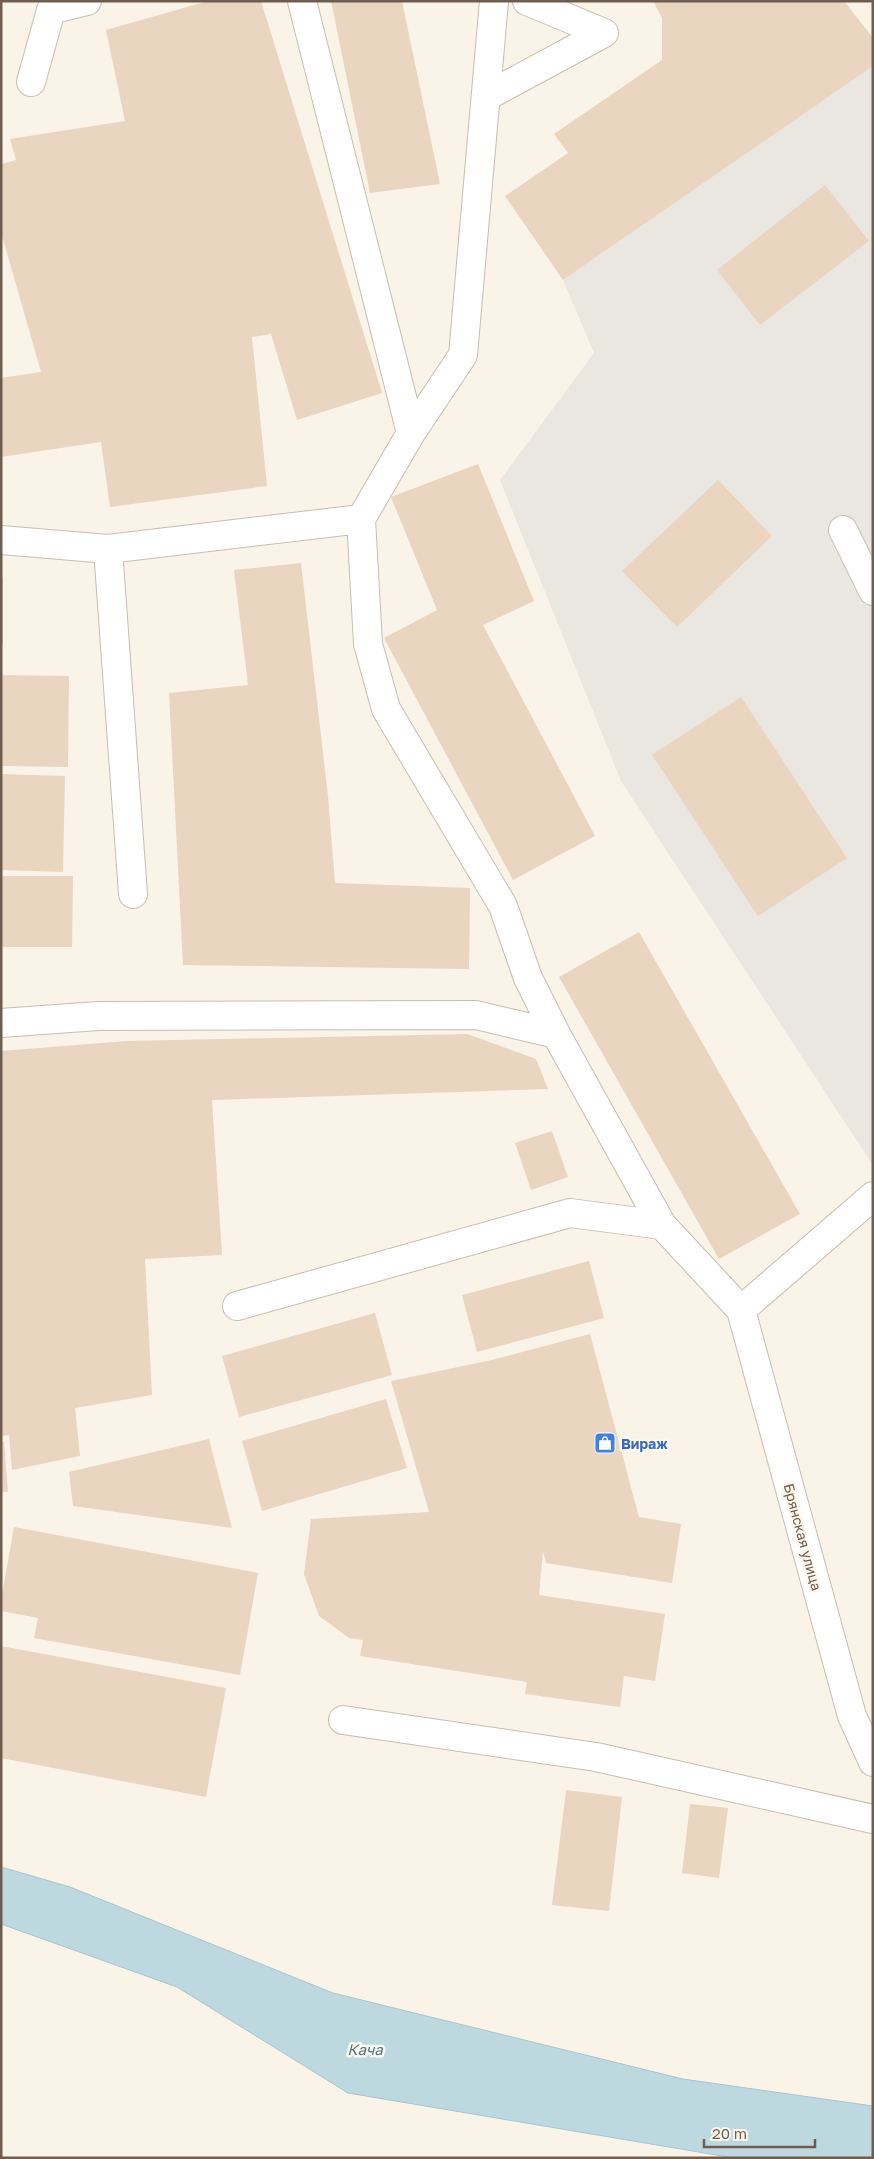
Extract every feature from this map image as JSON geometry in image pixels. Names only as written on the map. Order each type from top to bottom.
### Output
[{"type":"street","points":[[31,82],[51,10],[87,1]]},
{"type":"street","points":[[302,1],[411,433]]},
{"type":"street","points":[[494,1],[463,355],[411,433],[361,519],[368,644],[386,709],[503,906],[528,978],[556,1034],[662,1225],[741,1310],[873,1196]]},
{"type":"street","points":[[487,96],[604,34],[527,1]]},
{"type":"street","points":[[1,540],[108,549],[361,519]]},
{"type":"street","points":[[843,530],[873,591]]},
{"type":"street","points":[[108,549],[133,894]]},
{"type":"street","points":[[1,1023],[98,1016],[476,1015],[556,1034]]},
{"type":"street","points":[[237,1306],[570,1213],[662,1225]]},
{"type":"street","name":"Брянская улица","points":[[741,1310],[852,1716],[873,1762]]},
{"type":"street","points":[[344,1720],[596,1757],[873,1819]]},
{"type":"shaded area","points":[[873,66],[873,1165],[621,781],[500,480],[594,353],[563,280]]},
{"type":"water","name":"Кача","points":[[1,1867],[70,1887],[333,1993],[683,2079],[873,2106],[873,2158],[734,2158],[348,2093],[177,1987],[1,1924]]},
{"type":"building","points":[[208,1],[261,1],[382,393],[297,420],[271,334],[252,337],[267,486],[110,507],[101,442],[1,457],[1,378],[41,372],[1,232],[1,164],[16,160],[10,139],[125,121],[106,30]]},
{"type":"building","points":[[331,1],[402,1],[440,184],[370,193]]},
{"type":"building","points":[[653,1],[844,1],[873,38],[873,66],[563,280],[505,196],[568,153],[554,134],[662,60],[662,18]]},
{"type":"building","points":[[825,185],[869,241],[760,325],[717,270]]},
{"type":"building","points":[[478,464],[534,601],[483,625],[595,836],[513,880],[384,638],[437,610],[391,497]]},
{"type":"building","points":[[718,480],[772,536],[677,627],[622,571]]},
{"type":"building","points":[[301,563],[328,796],[335,883],[470,888],[469,969],[183,965],[169,693],[248,685],[234,570]]},
{"type":"building","points":[[1,578],[3,578],[3,645],[1,645]]},
{"type":"building","points":[[1,675],[69,676],[68,767],[1,766]]},
{"type":"building","points":[[741,697],[847,858],[758,916],[652,755]]},
{"type":"building","points":[[1,774],[65,776],[63,872],[1,870]]},
{"type":"building","points":[[1,876],[73,876],[72,947],[1,947]]},
{"type":"building","points":[[639,932],[800,1214],[719,1259],[559,977]]},
{"type":"building","points":[[467,1034],[536,1059],[548,1089],[212,1100],[222,1255],[145,1259],[152,1395],[75,1408],[80,1456],[12,1470],[9,1435],[1,1436],[1,1051],[127,1041]]},
{"type":"building","points":[[552,1131],[568,1177],[531,1190],[515,1143]]},
{"type":"building","points":[[589,1261],[604,1318],[477,1352],[462,1295]]},
{"type":"building","points":[[375,1313],[392,1375],[239,1417],[222,1356]]},
{"type":"building","points":[[590,1334],[639,1517],[681,1524],[672,1583],[546,1563],[543,1551],[539,1595],[665,1614],[655,1681],[624,1676],[620,1707],[525,1694],[527,1682],[360,1656],[363,1640],[349,1638],[319,1616],[304,1574],[311,1519],[429,1512],[391,1381],[492,1360]]},
{"type":"building","points":[[386,1399],[407,1468],[262,1511],[242,1441]]},
{"type":"building","points":[[209,1439],[232,1528],[73,1506],[69,1472]]},
{"type":"building","points":[[1,1442],[4,1442],[8,1492],[1,1492]]},
{"type":"building","points":[[14,1527],[258,1573],[240,1675],[34,1638],[38,1618],[1,1611],[1,1600]]},
{"type":"building","points":[[1,1646],[226,1688],[206,1797],[1,1758]]},
{"type":"building","points":[[566,1790],[622,1797],[609,1911],[552,1905]]},
{"type":"building","points":[[690,1804],[728,1808],[719,1878],[682,1873]]},
{"type":"place","name":"Вираж","points":[[605,1443]]}]
